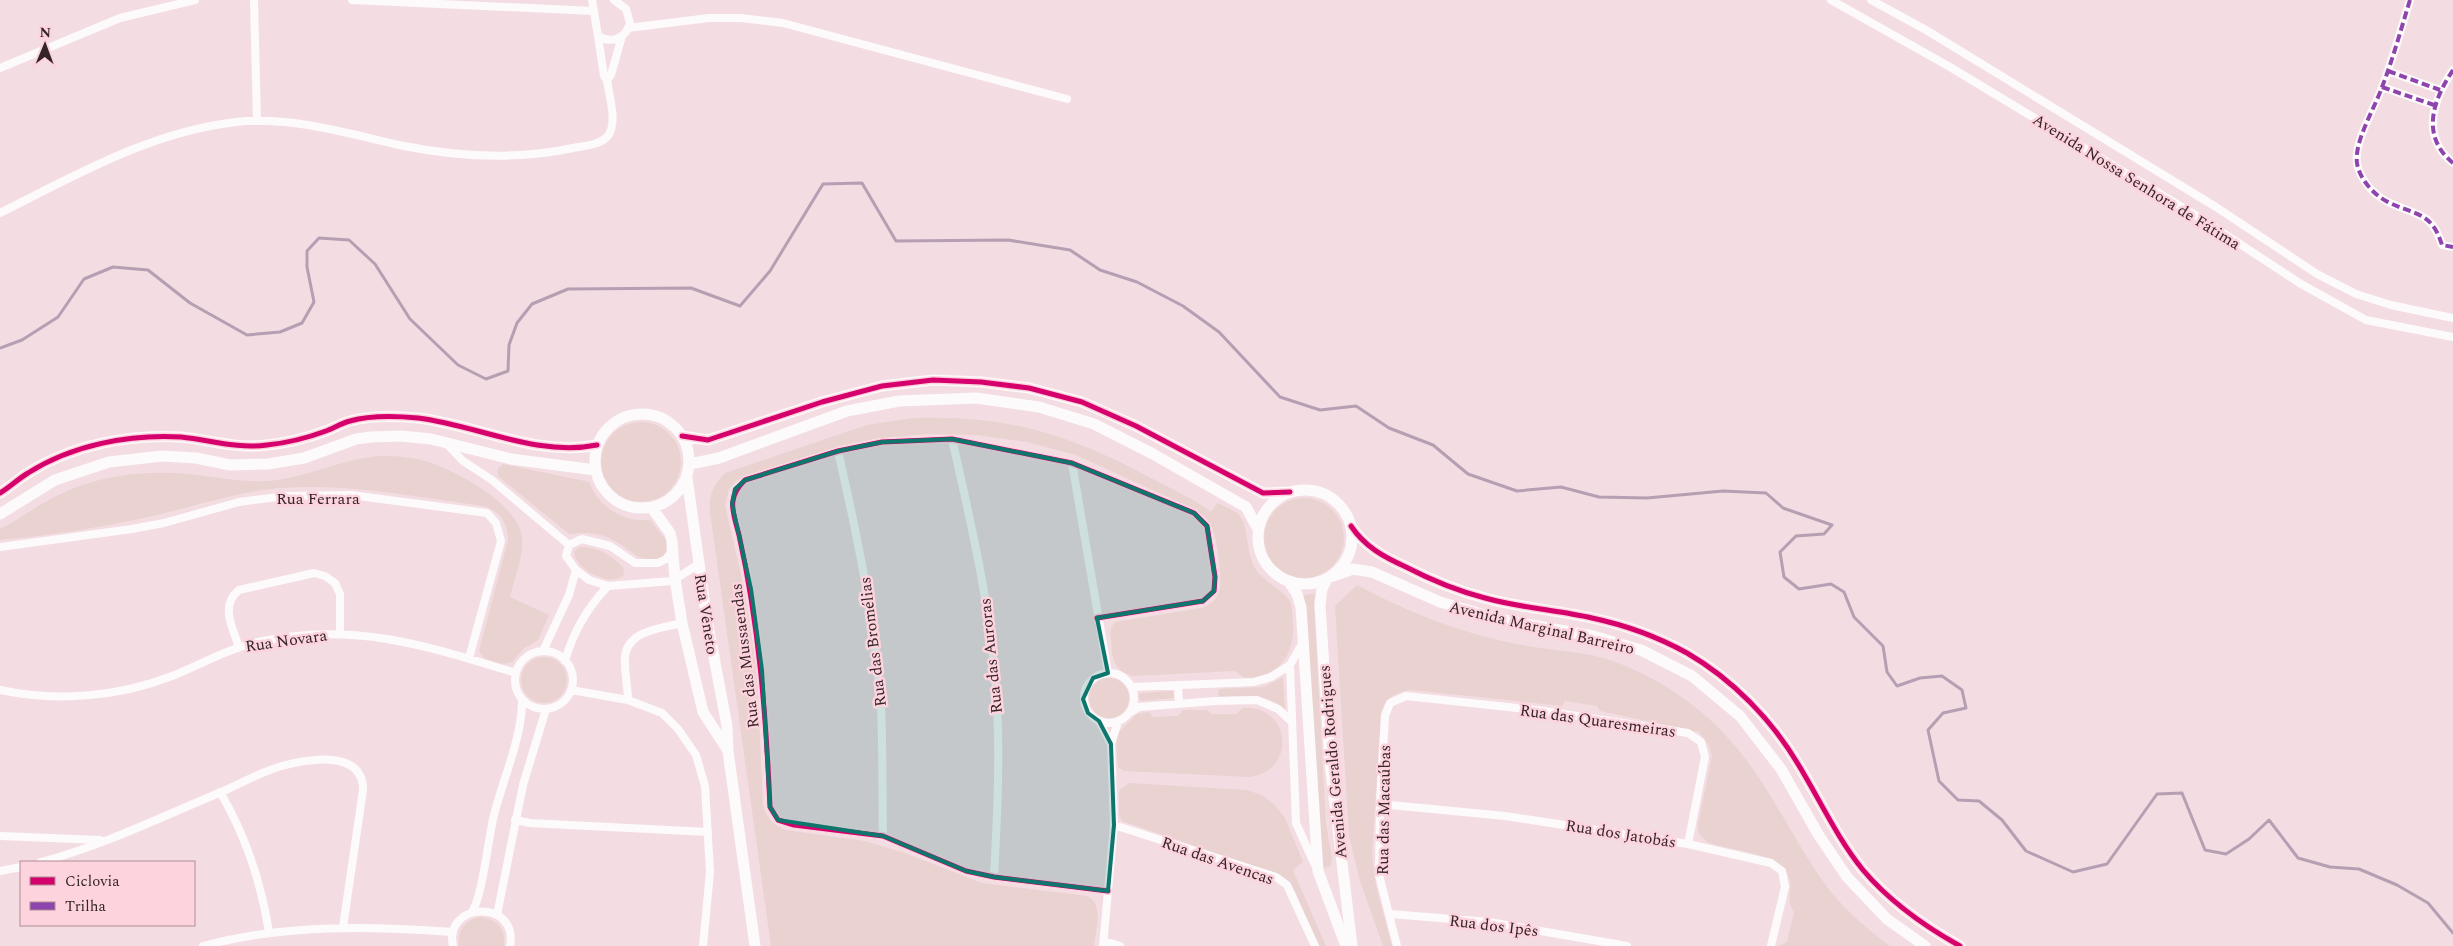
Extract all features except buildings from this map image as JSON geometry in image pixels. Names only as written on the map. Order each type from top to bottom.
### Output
[{"type":"street","points":[[0,68],[120,18],[195,0]]},
{"type":"street","points":[[254,0],[257,121]]},
{"type":"street","points":[[352,0],[594,11]]},
{"type":"street","points":[[0,213],[116,156],[154,140],[195,129],[257,121],[323,127],[443,153],[503,156],[543,153],[600,142],[608,136],[613,121],[592,0]]},
{"type":"street","points":[[607,80],[611,75],[622,36],[628,28],[628,13],[623,5],[614,0]]},
{"type":"street","name":"Avenida Nossa Senhora de Fátima","points":[[1831,0],[1868,19],[2001,98],[2205,221],[2301,284],[2366,320],[2453,338]]},
{"type":"street","name":"Avenida Nossa Senhora de Fátima","points":[[1871,0],[1926,30],[2216,207],[2317,274],[2356,294],[2391,305],[2453,318]]},
{"type":"street","points":[[2410,0],[2388,71],[2358,148],[2357,163],[2362,178],[2379,197],[2406,211],[2428,218],[2437,229],[2442,245],[2453,247]]},
{"type":"street","points":[[628,28],[709,18],[741,18],[783,23],[1067,99]]},
{"type":"street","points":[[598,36],[613,40],[622,36]]},
{"type":"street","points":[[2453,70],[2440,90],[2434,105],[2434,133],[2446,157],[2453,163]]},
{"type":"street","points":[[2388,71],[2440,90]]},
{"type":"street","points":[[2001,98],[2011,83]]},
{"type":"street","points":[[2382,87],[2434,105]]},
{"type":"street","points":[[682,436],[708,440],[822,402],[882,386],[933,380],[981,382],[1029,388],[1082,402],[1136,426],[1263,493],[1305,490],[1321,492],[1335,500],[1345,512],[1351,526],[1353,540],[1350,554],[1343,566],[1330,577],[1315,584],[1302,585],[1289,582],[1274,574],[1264,561],[1258,546],[1258,529],[1268,506],[1290,492]]},
{"type":"street","points":[[690,464],[719,458],[847,411],[899,401],[976,398],[1039,407],[1094,424],[1153,454],[1246,507],[1258,529]]},
{"type":"street","points":[[636,414],[650,414],[662,418],[674,426],[682,436],[688,450],[690,464],[687,478],[673,497],[652,508],[637,509],[622,504],[609,496],[600,484],[595,470],[596,446],[612,424],[624,417],[636,414]]},
{"type":"street","points":[[0,493],[47,463],[65,455],[105,443],[162,437],[199,439],[233,446],[266,445],[300,439],[351,421],[369,418],[402,417],[434,420],[514,440],[564,448],[596,446]]},
{"type":"street","points":[[0,514],[38,489],[64,476],[90,466],[128,458],[179,456],[230,465],[249,465],[304,458],[363,438],[401,436],[446,442],[511,459],[595,470]]},
{"type":"street","points":[[838,451],[882,442],[952,439],[1072,463],[1194,513],[1207,526],[1215,577],[1214,591],[1203,602],[1097,618]]},
{"type":"street","name":"Rua das Auroras","points":[[952,439],[976,540],[997,705],[999,792],[994,877]]},
{"type":"street","points":[[446,442],[462,461],[492,480],[569,545]]},
{"type":"street","name":"Rua das Mussaendas","points":[[838,451],[745,480],[735,489],[732,504],[751,589],[762,670],[770,807],[778,820],[794,825],[883,836]]},
{"type":"street","name":"Rua das Bromélias","points":[[838,451],[862,560],[874,634],[881,707],[883,836]]},
{"type":"street","points":[[1072,463],[1097,618],[1108,673]]},
{"type":"street","name":"Rua Vêneto","points":[[687,478],[707,620],[727,726],[728,751],[755,946]]},
{"type":"street","name":"Rua Ferrara","points":[[0,547],[132,530],[239,502],[286,496],[351,495],[487,513],[496,523],[501,541],[470,658]]},
{"type":"street","name":"Rua Vêneto","points":[[652,508],[670,533],[682,623],[703,712],[728,751]]},
{"type":"street","name":"Avenida Marginal Barreiro","points":[[1351,526],[1361,541],[1382,556],[1430,579],[1485,598],[1592,618],[1641,632],[1686,653],[1726,680],[1768,722],[1798,763],[1830,822],[1863,870],[1895,904],[1936,933],[1960,946]]},
{"type":"street","points":[[672,551],[662,561],[648,564],[632,562],[610,546],[594,540],[577,539],[569,545],[566,556],[576,570],[590,580],[608,586],[658,583],[675,579],[700,564]]},
{"type":"street","name":"Avenida Marginal Barreiro","points":[[1330,577],[1353,569],[1372,572],[1440,602],[1498,619],[1593,636],[1641,650],[1692,676],[1740,716],[1781,769],[1818,834],[1847,877],[1886,919],[1925,946]]},
{"type":"street","points":[[543,652],[569,595],[576,570]]},
{"type":"street","points":[[239,646],[228,612],[230,602],[239,590],[314,573],[330,579],[338,589],[340,633]]},
{"type":"street","name":"Avenida Geraldo Rodrigues","points":[[1330,577],[1322,588],[1321,627],[1330,763],[1352,946]]},
{"type":"street","name":"Avenida Geraldo Rodrigues","points":[[1289,582],[1297,594],[1301,607],[1318,872]]},
{"type":"street","points":[[565,661],[580,622],[608,586]]},
{"type":"street","points":[[628,700],[624,662],[629,645],[642,633],[682,623]]},
{"type":"street","name":"Rua Novara","points":[[0,690],[47,696],[110,692],[171,677],[239,646],[288,637],[340,633],[392,639],[470,658],[516,673]]},
{"type":"street","name":"Avenida Geraldo Rodrigues","points":[[1303,642],[1290,665],[1296,823],[1318,872],[1346,946]]},
{"type":"street","points":[[472,912],[478,898],[494,815],[520,726],[522,699],[515,682],[516,673],[526,658],[543,652],[551,652],[565,661],[572,675],[571,690],[561,703],[546,709],[529,705],[522,699]]},
{"type":"street","points":[[1132,687],[1254,682],[1271,677],[1290,665]]},
{"type":"street","points":[[1118,722],[1105,723],[1099,721],[1093,718],[1084,706],[1084,691],[1093,678],[1108,673],[1122,676],[1132,687],[1134,700],[1129,713]]},
{"type":"street","points":[[1214,683],[1212,692],[1215,701]]},
{"type":"street","points":[[1178,685],[1179,703]]},
{"type":"street","points":[[571,690],[628,700],[662,713],[678,729],[696,755],[704,786],[710,872],[703,946]]},
{"type":"street","name":"Rua das Quaresmeiras","points":[[1390,703],[1406,696],[1544,712],[1688,733],[1701,742],[1705,757],[1688,844]]},
{"type":"street","points":[[1120,946],[1104,943],[1114,825],[1111,744],[1118,722],[1138,707],[1179,703],[1258,700],[1278,708],[1292,722]]},
{"type":"street","name":"Rua das Macaúbas","points":[[1390,703],[1385,716],[1380,804],[1379,874],[1397,946]]},
{"type":"street","points":[[703,712],[723,705]]},
{"type":"street","points":[[497,915],[515,820],[546,709]]},
{"type":"street","points":[[1099,721],[1111,744]]},
{"type":"street","points":[[44,861],[103,840],[272,769],[301,762],[341,761],[357,770],[362,780],[363,790],[343,928]]},
{"type":"street","points":[[220,792],[239,827],[253,863],[269,932]]},
{"type":"street","name":"Rua dos Jatobás","points":[[1380,804],[1505,816],[1688,844],[1771,863],[1782,872],[1785,887],[1771,946]]},
{"type":"street","points":[[515,820],[530,823],[708,832]]},
{"type":"street","name":"Rua das Avencas","points":[[1114,825],[1276,877],[1287,885],[1315,946]]},
{"type":"street","points":[[0,836],[103,840]]},
{"type":"street","points":[[883,836],[966,871],[994,877],[1108,891]]},
{"type":"street","points":[[1318,872],[1330,875],[1341,864]]},
{"type":"street","points":[[0,871],[20,867]]},
{"type":"street","points":[[453,946],[453,932],[463,917],[472,912],[481,911],[497,915],[508,927],[510,946]]},
{"type":"street","name":"Rua dos Ipês","points":[[1390,914],[1489,922],[1627,946]]},
{"type":"street","points":[[203,946],[269,932],[343,928],[453,932]]},
{"type":"highlighted area","points":[[952,439],[1072,463],[1194,513],[1207,526],[1215,577],[1214,591],[1203,601],[1097,618],[1108,673],[1093,678],[1083,699],[1088,713],[1099,721],[1111,744],[1114,825],[1108,891],[994,877],[966,871],[883,836],[778,820],[770,807],[762,670],[751,589],[732,504],[735,489],[745,480],[838,451],[882,442]]},
{"type":"shaded area","points":[[913,418],[979,420],[1037,430],[1065,439],[1121,463],[1189,498],[1211,512],[1217,503],[1228,508],[1242,518],[1254,567],[1263,578],[1283,593],[1291,603],[1293,635],[1291,645],[1282,662],[1267,674],[1245,678],[1234,671],[1133,676],[1122,671],[1115,663],[1112,653],[1111,633],[1115,622],[1202,608],[1210,604],[1216,597],[1220,586],[1220,568],[1213,530],[1207,520],[1196,510],[1076,455],[1027,442],[977,435],[926,434],[873,439],[839,447],[737,480],[729,489],[725,505],[745,592],[757,673],[763,804],[771,820],[777,826],[786,830],[865,841],[905,853],[982,883],[1087,896],[1096,905],[1098,918],[1094,946],[771,946],[710,512],[711,496],[718,481],[725,473],[867,425]]},
{"type":"shaded area","points":[[641,422],[656,425],[669,434],[678,447],[681,462],[678,477],[669,490],[656,499],[641,502],[626,499],[613,490],[604,477],[601,462],[604,447],[613,434],[626,425]]},
{"type":"shaded area","points":[[382,456],[417,459],[440,466],[454,473],[484,490],[498,501],[510,513],[518,525],[522,537],[522,552],[510,597],[549,615],[538,640],[523,649],[512,662],[503,664],[485,659],[479,651],[508,540],[505,523],[502,518],[494,511],[483,506],[358,489],[333,487],[283,488],[235,495],[157,515],[98,527],[0,540],[0,529],[43,504],[78,487],[109,478],[141,473],[173,473],[244,481],[268,481],[297,476],[353,460]]},
{"type":"shaded area","points":[[503,464],[589,482],[599,499],[613,512],[630,519],[650,520],[666,540],[666,554],[660,560],[645,559],[604,536],[587,533],[569,534],[499,477],[497,470]]},
{"type":"shaded area","points":[[1304,498],[1319,501],[1332,510],[1341,523],[1344,538],[1341,553],[1332,566],[1319,575],[1304,578],[1289,575],[1276,566],[1267,553],[1264,538],[1267,523],[1276,510],[1289,501]]},
{"type":"shaded area","points":[[579,547],[592,548],[609,555],[623,567],[624,575],[610,579],[594,575],[580,565],[576,558],[574,552]]},
{"type":"shaded area","points":[[1357,585],[1406,609],[1458,629],[1506,642],[1591,655],[1633,669],[1672,690],[1695,707],[1735,746],[1765,787],[1827,887],[1852,914],[1890,946],[1779,946],[1787,942],[1794,912],[1790,901],[1790,880],[1783,867],[1774,861],[1752,853],[1707,842],[1699,834],[1698,825],[1712,756],[1709,745],[1699,732],[1600,711],[1597,706],[1565,701],[1563,706],[1411,690],[1392,696],[1381,712],[1372,855],[1376,886],[1392,946],[1383,946],[1360,881],[1349,836],[1335,606]]},
{"type":"shaded area","points":[[1315,594],[1326,823],[1332,859],[1330,866],[1325,868],[1323,867],[1302,595]]},
{"type":"shaded area","points":[[544,657],[557,661],[563,667],[567,680],[563,693],[557,699],[544,703],[531,699],[525,693],[521,680],[525,667],[531,661]]},
{"type":"shaded area","points":[[1283,677],[1285,709],[1270,700],[1262,698],[1246,696],[1220,697],[1218,694],[1219,689],[1264,687]]},
{"type":"shaded area","points":[[1105,678],[1113,678],[1120,681],[1126,687],[1129,698],[1126,709],[1120,715],[1113,718],[1105,718],[1098,715],[1092,709],[1089,702],[1089,694],[1092,687],[1098,681]]},
{"type":"shaded area","points":[[1173,691],[1174,698],[1141,701],[1138,697],[1141,693]]},
{"type":"shaded area","points":[[1242,708],[1258,710],[1271,716],[1279,726],[1282,739],[1281,751],[1275,763],[1265,772],[1249,777],[1124,771],[1118,767],[1116,740],[1118,733],[1137,714],[1149,712],[1153,717],[1178,716],[1183,710],[1207,710],[1212,714],[1237,714]]},
{"type":"shaded area","points":[[1129,783],[1246,790],[1262,795],[1275,805],[1285,818],[1303,862],[1293,870],[1326,946],[1318,946],[1295,891],[1280,875],[1122,821],[1119,815],[1119,791]]},
{"type":"shaded area","points":[[480,917],[491,920],[499,926],[502,930],[504,946],[459,946],[459,935],[463,927],[466,923]]},
{"type":"waterway","points":[[0,348],[22,340],[58,317],[84,279],[113,267],[148,270],[190,303],[247,335],[280,332],[302,323],[314,302],[307,267],[307,251],[319,238],[349,240],[375,264],[410,319],[458,365],[486,379],[508,371],[509,345],[517,323],[532,304],[568,289],[691,288],[740,306],[770,271],[823,184],[862,183],[896,241],[1008,240],[1070,250],[1100,270],[1137,282],[1183,306],[1219,332],[1280,397],[1320,410],[1356,406],[1389,428],[1433,445],[1468,474],[1517,491],[1561,487],[1599,497],[1647,498],[1723,491],[1766,493],[1783,508],[1832,525],[1824,534],[1796,536],[1780,552],[1784,577],[1799,589],[1831,584],[1844,592],[1854,617],[1883,646],[1887,672],[1897,686],[1920,678],[1942,676],[1962,690],[1966,708],[1943,713],[1928,730],[1939,781],[1958,800],[1979,801],[2002,820],[2026,851],[2073,872],[2107,864],[2157,794],[2182,793],[2205,850],[2226,854],[2249,839],[2269,820],[2298,858],[2330,867],[2359,869],[2397,885],[2428,903],[2453,933]]},
{"type":"marked path","points":[[2410,0],[2386,76],[2362,135],[2357,154],[2358,169],[2367,185],[2376,194],[2386,201],[2427,220],[2433,225],[2442,245],[2453,247]]},
{"type":"marked path","points":[[2453,70],[2440,93],[2433,118],[2433,130],[2436,141],[2453,163]]},
{"type":"marked path","points":[[2388,71],[2440,90]]},
{"type":"marked path","points":[[2382,87],[2434,105]]},
{"type":"cycle path","points":[[682,436],[708,440],[822,402],[882,386],[933,380],[981,382],[1029,388],[1082,402],[1136,426],[1263,493],[1290,492]]},
{"type":"cycle path","points":[[0,493],[24,475],[45,463],[63,455],[102,443],[141,437],[181,437],[234,445],[267,445],[304,438],[347,422],[375,417],[418,418],[529,444],[552,447],[574,448],[597,445]]},
{"type":"cycle path","points":[[1097,618],[1203,601],[1214,591],[1215,577],[1207,526],[1194,513],[1072,463],[952,439],[882,442],[838,451],[745,480],[735,493],[733,512],[746,569],[757,636],[770,807],[778,820],[794,825],[883,836],[966,871],[994,877],[1108,891]]},
{"type":"cycle path","points":[[1351,526],[1362,540],[1383,555],[1445,585],[1498,601],[1579,615],[1617,624],[1665,642],[1704,663],[1750,702],[1776,732],[1798,764],[1845,845],[1873,882],[1908,912],[1960,946]]}]
